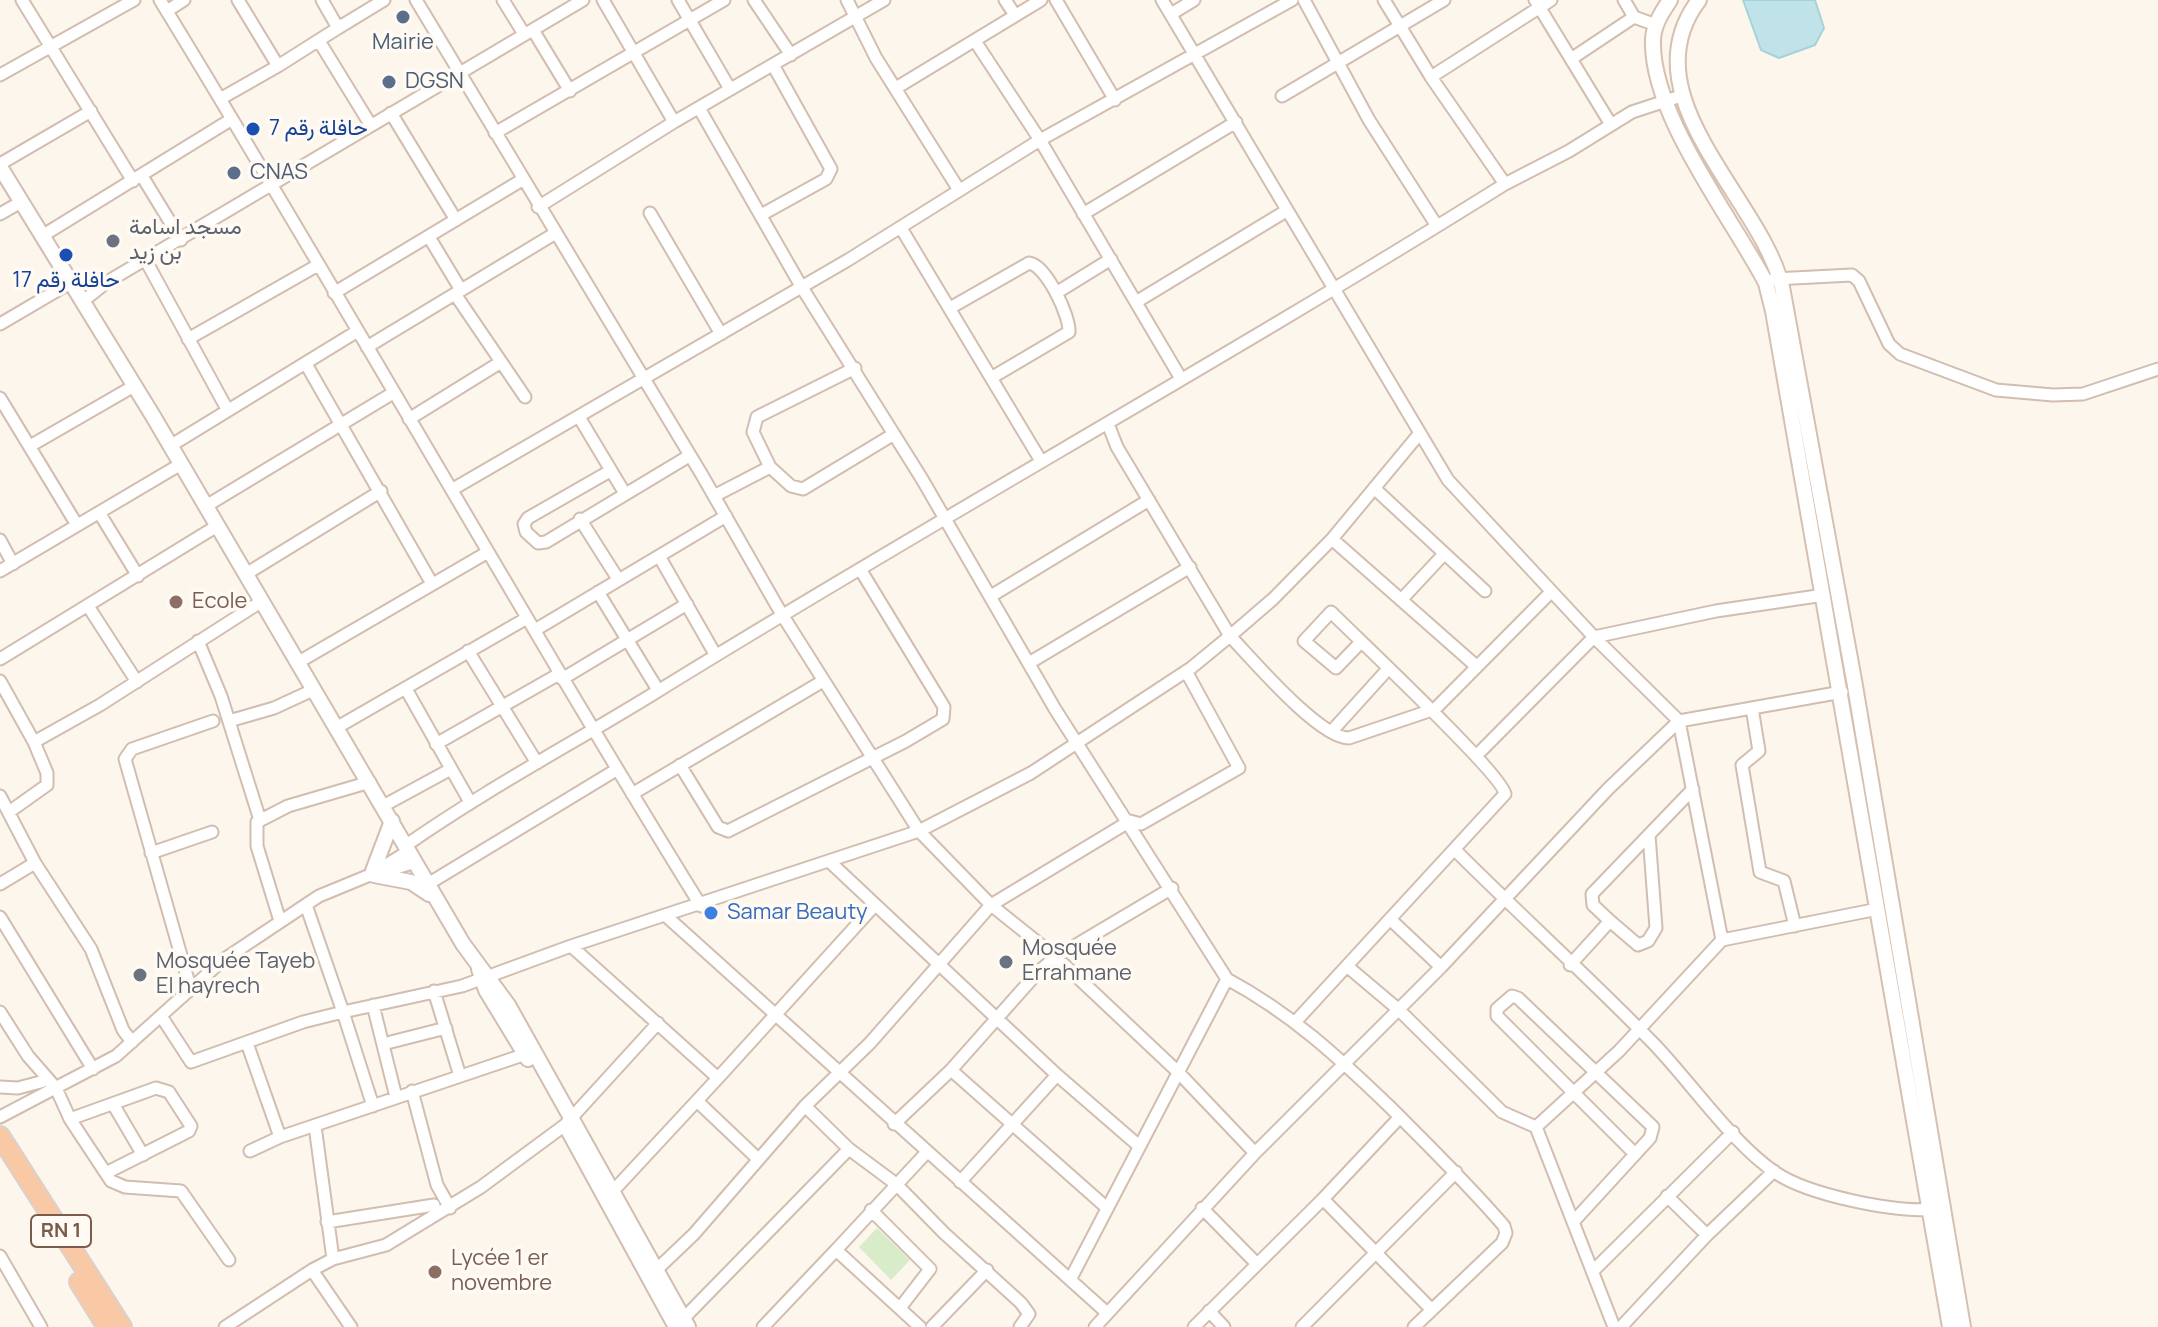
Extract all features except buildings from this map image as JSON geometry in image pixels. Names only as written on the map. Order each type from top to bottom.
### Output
[{"type":"highway","name":"RN 1","points":[[0,1136],[122,1327]]},
{"type":"highway","name":"RN 1","points":[[0,1158],[107,1327]]},
{"type":"main road","points":[[1670,0],[1656,25],[1656,63],[1665,100],[1680,133],[1773,280],[1878,909],[1935,1209],[1963,1327]]},
{"type":"main road","points":[[1699,0],[1683,26],[1678,42],[1678,72],[1702,139],[1773,280],[1857,695],[1950,1327]]},
{"type":"main road","points":[[0,166],[370,782],[569,1121],[683,1324]]},
{"type":"main road","points":[[392,821],[372,874],[418,885],[443,908]]},
{"type":"main road","points":[[483,974],[526,1054],[614,1190],[653,1273]]},
{"type":"street","points":[[22,0],[48,47],[181,240]]},
{"type":"street","points":[[0,75],[134,0]]},
{"type":"street","points":[[160,0],[356,332],[453,489],[592,732],[701,906]]},
{"type":"street","points":[[167,11],[184,0]]},
{"type":"street","points":[[238,0],[278,66]]},
{"type":"street","points":[[322,0],[338,28]]},
{"type":"street","points":[[220,99],[384,0]]},
{"type":"street","points":[[416,0],[781,613],[870,759],[919,831],[991,905],[1056,957],[1178,1072],[1255,1153]]},
{"type":"street","points":[[503,0],[570,91]]},
{"type":"street","points":[[82,302],[145,259],[583,0]]},
{"type":"street","points":[[603,0],[674,122]]},
{"type":"street","points":[[678,0],[730,89]]},
{"type":"street","points":[[495,133],[724,0]]},
{"type":"street","points":[[754,0],[791,55]]},
{"type":"street","points":[[847,0],[876,58],[959,190]]},
{"type":"street","points":[[538,207],[674,122],[884,0]]},
{"type":"street","points":[[1005,0],[1015,15]]},
{"type":"street","points":[[896,88],[1041,0]]},
{"type":"street","points":[[1056,0],[1115,100]]},
{"type":"street","points":[[1162,0],[1448,480],[1550,593],[1577,614],[1594,637],[1679,721],[1722,940]]},
{"type":"street","points":[[1171,14],[1194,0]]},
{"type":"street","points":[[453,489],[901,228],[1040,140],[1292,0]]},
{"type":"street","points":[[1304,0],[1369,120],[1437,226]]},
{"type":"street","points":[[1384,0],[1431,77],[1505,184]]},
{"type":"street","points":[[1282,96],[1444,0]]},
{"type":"street","points":[[1431,77],[1537,4],[1551,0]]},
{"type":"street","points":[[1624,0],[1634,17],[1656,25]]},
{"type":"street","points":[[1537,4],[1610,123]]},
{"type":"street","points":[[1571,59],[1634,17]]},
{"type":"street","points":[[319,41],[370,124]]},
{"type":"street","points":[[975,41],[1040,140],[1180,377]]},
{"type":"street","points":[[761,215],[826,179],[831,169],[773,65]]},
{"type":"street","points":[[0,1117],[52,1084],[93,1069],[132,1042],[223,960],[280,921],[339,886],[372,874],[410,853],[470,802],[592,732],[781,613],[946,520],[1505,184],[1569,151],[1610,123],[1684,95]]},
{"type":"street","points":[[699,108],[801,286],[855,368],[1076,741],[1130,821],[1227,979],[1297,1020],[1345,1063],[1456,1172],[1506,1233],[1502,1243],[1414,1327]]},
{"type":"street","points":[[0,166],[91,111]]},
{"type":"street","points":[[391,113],[456,220]]},
{"type":"street","points":[[42,236],[232,119]]},
{"type":"street","points":[[1083,214],[1236,122]]},
{"type":"street","points":[[334,293],[522,180]]},
{"type":"street","points":[[0,214],[21,202]]},
{"type":"street","points":[[1136,302],[1286,211]]},
{"type":"street","points":[[650,213],[721,334]]},
{"type":"street","points":[[901,228],[1041,461]]},
{"type":"street","points":[[367,347],[554,234]]},
{"type":"street","points":[[429,237],[458,292],[525,397]]},
{"type":"street","points":[[145,259],[227,409]]},
{"type":"street","points":[[1056,293],[1111,259]]},
{"type":"street","points":[[950,308],[1029,263],[1039,266],[1056,293],[1069,324],[1069,332],[991,378]]},
{"type":"street","points":[[188,339],[318,265]]},
{"type":"street","points":[[1773,280],[1852,275],[1859,281],[1889,344],[1900,354],[1996,390],[2083,394],[2158,369]]},
{"type":"street","points":[[0,324],[70,283]]},
{"type":"street","points":[[170,446],[356,332]]},
{"type":"street","points":[[409,419],[501,362]]},
{"type":"street","points":[[306,364],[431,582]]},
{"type":"street","points":[[855,368],[757,417],[753,432],[770,467],[791,486],[803,489],[894,434]]},
{"type":"street","points":[[30,446],[134,386]]},
{"type":"street","points":[[206,506],[393,393]]},
{"type":"street","points":[[0,398],[77,525]]},
{"type":"street","points":[[579,417],[624,492]]},
{"type":"street","points":[[1108,424],[1117,447],[1230,636],[1296,705],[1331,732],[1349,738],[1430,711],[1550,593]]},
{"type":"street","points":[[161,1016],[191,1062],[303,1022],[434,991],[701,906],[919,831],[1031,773],[1186,671],[1273,599],[1332,539],[1420,433]]},
{"type":"street","points":[[610,471],[524,524],[526,532],[538,543],[689,456]]},
{"type":"street","points":[[0,571],[181,464]]},
{"type":"street","points":[[714,496],[770,467]]},
{"type":"street","points":[[1374,488],[1485,591]]},
{"type":"street","points":[[246,574],[381,491]]},
{"type":"street","points":[[991,596],[1149,500]]},
{"type":"street","points":[[100,514],[138,576]]},
{"type":"street","points":[[535,630],[726,516]]},
{"type":"street","points":[[580,519],[618,579]]},
{"type":"street","points":[[0,659],[217,526]]},
{"type":"street","points":[[1332,539],[1475,665]]},
{"type":"street","points":[[0,540],[13,564]]},
{"type":"street","points":[[297,663],[431,582],[488,552]]},
{"type":"street","points":[[1402,599],[1444,554]]},
{"type":"street","points":[[659,556],[715,654]]},
{"type":"street","points":[[1029,663],[1190,567]]},
{"type":"street","points":[[680,765],[718,827],[728,831],[943,719],[946,712],[860,569]]},
{"type":"street","points":[[598,592],[658,690]]},
{"type":"street","points":[[1476,756],[1594,637],[1716,611],[1824,595]]},
{"type":"street","points":[[34,742],[137,682],[262,601]]},
{"type":"street","points":[[436,744],[687,604]]},
{"type":"street","points":[[88,606],[137,682]]},
{"type":"street","points":[[1297,1020],[1505,794],[1504,787],[1476,756],[1331,612],[1304,641],[1336,668],[1361,642]]},
{"type":"street","points":[[336,728],[527,618]]},
{"type":"street","points":[[198,641],[229,721],[260,820]]},
{"type":"street","points":[[468,651],[537,763]]},
{"type":"street","points":[[1331,732],[1388,669]]},
{"type":"street","points":[[653,1273],[805,1106],[842,1072],[991,905],[1130,821],[1141,824],[1239,768],[1186,671]]},
{"type":"street","points":[[0,681],[34,742],[47,773],[47,785],[9,812]]},
{"type":"street","points":[[632,794],[823,681]]},
{"type":"street","points":[[406,689],[470,802]]},
{"type":"street","points":[[229,721],[274,708],[313,690]]},
{"type":"street","points":[[1095,1327],[1255,1153],[1441,967],[1608,789],[1679,721],[1842,692]]},
{"type":"street","points":[[1752,708],[1759,751],[1742,765],[1760,872],[1784,881],[1795,926]]},
{"type":"street","points":[[190,987],[125,759],[132,749],[213,721]]},
{"type":"street","points":[[383,806],[451,769]]},
{"type":"street","points":[[428,884],[616,770]]},
{"type":"street","points":[[280,921],[257,846],[255,829],[260,820],[288,806],[370,782]]},
{"type":"street","points":[[1649,835],[1656,928],[1648,941],[1638,945],[1593,905],[1591,897],[1649,835],[1693,789]]},
{"type":"street","points":[[0,796],[35,863],[91,949],[117,1017],[132,1042]]},
{"type":"street","points":[[151,853],[212,832]]},
{"type":"street","points":[[1455,850],[1570,965],[1638,1027],[1733,1132],[1774,1171],[1786,1179],[1871,1205],[1935,1209]]},
{"type":"street","points":[[0,884],[35,863]]},
{"type":"street","points":[[831,863],[1057,1075],[1139,1146]]},
{"type":"street","points":[[894,1124],[951,1070],[1056,957],[1172,888]]},
{"type":"street","points":[[306,905],[373,1106]]},
{"type":"street","points":[[614,1190],[778,1015],[874,906]]},
{"type":"street","points":[[1536,1127],[1687,981],[1722,940],[1878,909]]},
{"type":"street","points":[[666,916],[1106,1312]]},
{"type":"street","points":[[0,917],[93,1069]]},
{"type":"street","points":[[1391,920],[1441,967]]},
{"type":"street","points":[[1570,965],[1610,921]]},
{"type":"street","points":[[571,946],[718,1078]]},
{"type":"street","points":[[1348,967],[1399,1010],[1502,1112],[1536,1127],[1614,1327]]},
{"type":"street","points":[[1071,1278],[1227,979]]},
{"type":"street","points":[[434,991],[460,1076]]},
{"type":"street","points":[[1574,1221],[1650,1138],[1653,1127],[1594,1074],[1518,998],[1512,996],[1501,1004],[1497,1016],[1635,1154]]},
{"type":"street","points":[[373,1005],[396,1097]]},
{"type":"street","points":[[0,1012],[52,1084],[70,1119],[111,1181],[125,1187],[181,1191],[229,1260]]},
{"type":"street","points":[[225,1327],[240,1323],[312,1270],[333,1259],[386,1245],[450,1208],[569,1121],[658,1023]]},
{"type":"street","points":[[383,1044],[446,1028]]},
{"type":"street","points":[[247,1043],[280,1137]]},
{"type":"street","points":[[250,1151],[280,1137],[526,1054]]},
{"type":"street","points":[[951,1070],[1107,1208]]},
{"type":"street","points":[[960,1182],[1009,1124],[1057,1075]]},
{"type":"street","points":[[0,1087],[52,1084]]},
{"type":"street","points":[[70,1119],[163,1089],[191,1126],[186,1134],[106,1173]]},
{"type":"street","points":[[412,1091],[437,1185],[450,1208]]},
{"type":"street","points":[[697,1101],[758,1159]]},
{"type":"street","points":[[113,1104],[143,1155]]},
{"type":"street","points":[[805,1106],[849,1149],[896,1184],[944,1233],[987,1270],[1029,1314],[1020,1327]]},
{"type":"street","points":[[1194,1327],[1323,1199],[1400,1117]]},
{"type":"street","points":[[315,1126],[333,1259]]},
{"type":"street","points":[[1594,1270],[1733,1132]]},
{"type":"street","points":[[683,1324],[849,1149]]},
{"type":"street","points":[[763,1327],[927,1152]]},
{"type":"street","points":[[1621,1327],[1707,1235],[1774,1171]]},
{"type":"street","points":[[1302,1327],[1456,1172]]},
{"type":"street","points":[[433,1219],[437,1185]]},
{"type":"street","points":[[1667,1196],[1707,1235]]},
{"type":"street","points":[[1323,1199],[1432,1310]]},
{"type":"street","points":[[327,1222],[434,1205]]},
{"type":"street","points":[[1202,1208],[1256,1263]]},
{"type":"street","points":[[871,1210],[930,1269],[900,1308]]},
{"type":"street","points":[[836,1250],[920,1327]]},
{"type":"street","points":[[0,1256],[37,1325]]},
{"type":"street","points":[[312,1270],[351,1327]]},
{"type":"street","points":[[932,1327],[987,1270]]},
{"type":"street","points":[[1209,1311],[1224,1327]]},
{"type":"green space","points":[[877,1228],[910,1260],[891,1280],[859,1247]]},
{"type":"water","points":[[1743,0],[1815,0],[1824,28],[1815,45],[1779,58],[1761,50]]},
{"type":"place","name":"Mairie","points":[[403,17]]},
{"type":"place","name":"DGSN","points":[[389,82]]},
{"type":"place","name":"حافلة رقم 7","points":[[253,129]]},
{"type":"place","name":"CNAS","points":[[234,173]]},
{"type":"place","name":"مسجد اسامة بن زيد","points":[[113,241]]},
{"type":"place","name":"حافلة رقم 17","points":[[66,255]]},
{"type":"place","name":"Ecole","points":[[176,602]]},
{"type":"place","name":"Samar Beauty","points":[[711,913]]},
{"type":"place","name":"Mosquée Errahmane","points":[[1006,962]]},
{"type":"place","name":"Mosquée Tayeb El hayrech","points":[[140,975]]},
{"type":"place","name":"Lycée 1 er novembre","points":[[435,1272]]}]
